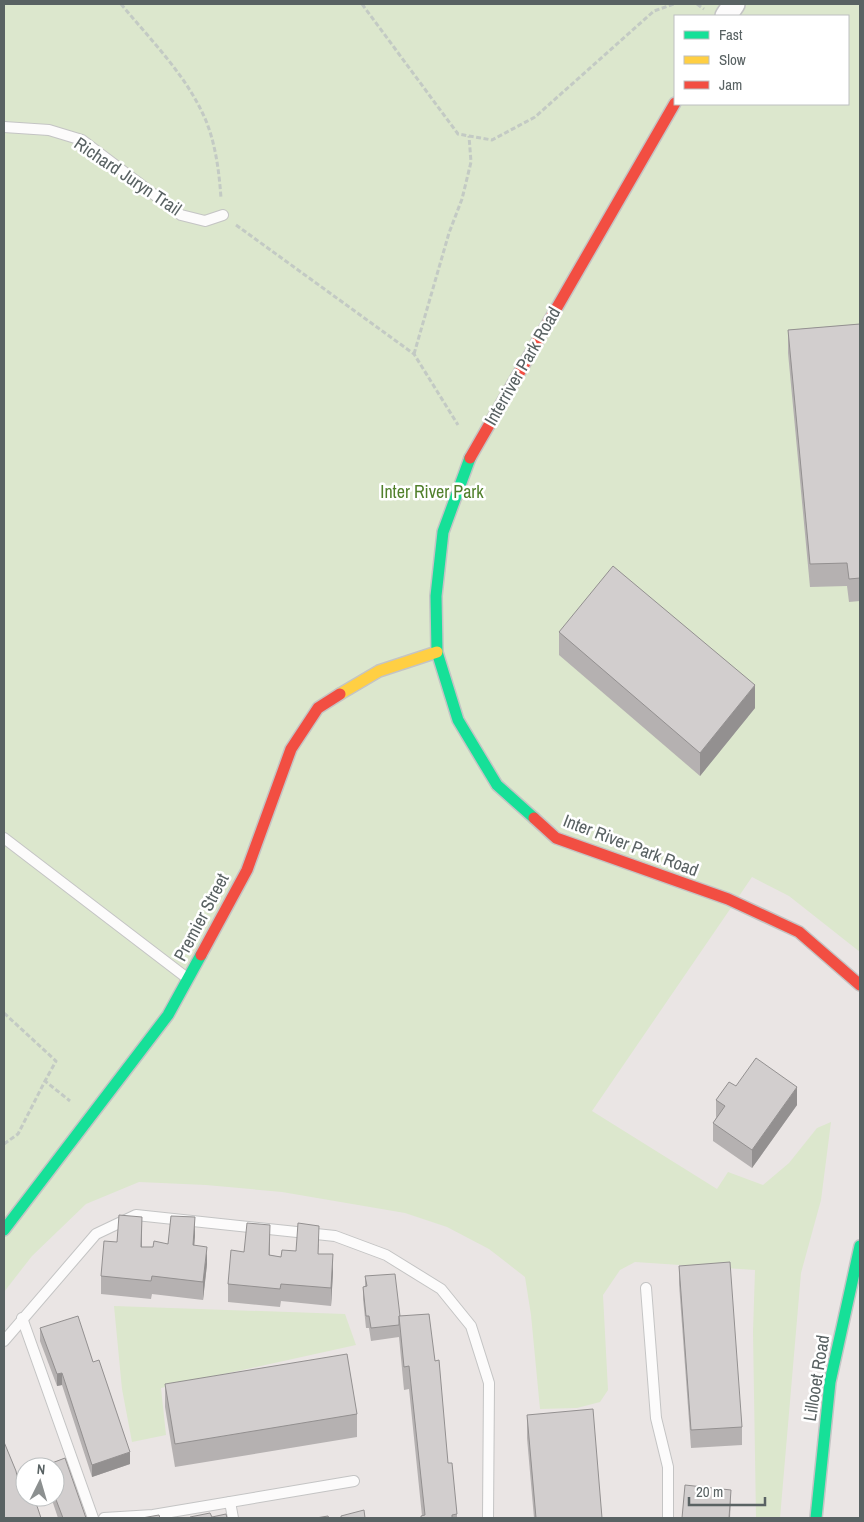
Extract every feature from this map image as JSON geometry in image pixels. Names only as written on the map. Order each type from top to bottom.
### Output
[{"type":"street","points":[[727,15],[734,4]]},
{"type":"street","name":"Interriver Park Road","points":[[437,652],[436,596],[443,532],[474,451],[674,105]]},
{"type":"street","name":"Premier Street","points":[[4,1230],[168,1015],[247,870],[291,749],[318,708],[379,671],[437,652]]},
{"type":"street","name":"Inter River Park Road","points":[[437,652],[458,720],[497,785],[556,838],[728,900],[793,929],[860,985]]},
{"type":"street","name":"Lillooet Road","points":[[816,1518],[830,1382],[860,1246]]},
{"type":"lane","name":"Richard Juryn Trail","points":[[4,127],[49,130],[82,140],[181,215],[205,221],[223,215]]},
{"type":"lane","points":[[4,838],[188,978]]},
{"type":"lane","points":[[4,1341],[96,1234],[136,1215],[335,1236],[386,1255],[441,1289],[471,1326],[489,1383],[488,1518]]},
{"type":"lane","points":[[646,1288],[656,1418],[668,1467],[668,1518]]},
{"type":"lane","points":[[22,1318],[93,1518]]},
{"type":"lane","points":[[104,1518],[153,1514],[354,1481]]},
{"type":"lane","points":[[230,1502],[233,1518]]},
{"type":"path","points":[[121,4],[176,72],[203,112],[218,162],[223,215],[414,354],[474,451]]},
{"type":"path","points":[[362,4],[458,134],[492,140],[534,117],[654,12],[674,4]]},
{"type":"path","points":[[414,354],[449,233],[462,199],[471,162],[468,136]]},
{"type":"path","points":[[4,1013],[56,1061],[18,1134],[4,1144]]},
{"type":"path","points":[[45,1081],[89,1117]]},
{"type":"green space","name":"Inter River Park","points":[[4,4],[860,4],[860,952],[789,896],[752,877],[592,1111],[717,1189],[728,1172],[763,1185],[789,1163],[817,1128],[831,1122],[821,1200],[801,1273],[780,1518],[756,1518],[753,1332],[755,1270],[635,1262],[620,1270],[603,1295],[608,1390],[600,1402],[577,1408],[540,1409],[531,1315],[525,1277],[489,1249],[447,1227],[405,1213],[282,1192],[206,1185],[139,1182],[86,1204],[32,1256],[4,1292]]},
{"type":"green space","points":[[114,1306],[345,1314],[356,1345],[161,1388],[166,1435],[132,1442],[122,1389]]},
{"type":"building","points":[[860,324],[860,578],[849,579],[847,563],[810,564],[788,330]]},
{"type":"building","points":[[613,566],[755,685],[700,753],[559,632]]},
{"type":"building","points":[[756,1058],[797,1087],[752,1150],[713,1123],[725,1106],[716,1100],[729,1082],[736,1086]]},
{"type":"building","points":[[119,1215],[142,1217],[141,1247],[153,1247],[154,1241],[168,1244],[171,1216],[195,1217],[193,1245],[207,1247],[203,1282],[152,1276],[151,1281],[101,1276],[104,1241],[117,1242]]},
{"type":"building","points":[[247,1223],[270,1225],[269,1255],[281,1257],[282,1250],[296,1251],[298,1223],[319,1226],[318,1254],[333,1254],[331,1288],[281,1284],[280,1289],[228,1284],[231,1250],[244,1252]]},
{"type":"building","points":[[730,1262],[742,1427],[691,1430],[679,1266]]},
{"type":"building","points":[[395,1274],[400,1316],[399,1325],[371,1328],[369,1316],[366,1316],[363,1287],[367,1286],[365,1276]]},
{"type":"building","points":[[429,1314],[435,1361],[439,1360],[448,1463],[452,1463],[457,1514],[452,1515],[452,1518],[421,1518],[421,1516],[425,1515],[409,1366],[404,1367],[399,1316]]},
{"type":"building","points":[[78,1316],[93,1362],[99,1360],[130,1452],[92,1465],[62,1373],[57,1374],[40,1328]]},
{"type":"building","points":[[347,1354],[357,1414],[175,1444],[165,1384]]},
{"type":"building","points":[[593,1409],[602,1518],[536,1518],[527,1415]]},
{"type":"building","points":[[4,1442],[15,1469],[15,1507],[37,1507],[41,1518],[4,1518]]},
{"type":"building","points":[[65,1458],[86,1518],[63,1518],[59,1507],[65,1507]]},
{"type":"building","points":[[685,1485],[731,1490],[729,1518],[682,1518]]},
{"type":"building","points":[[364,1510],[365,1518],[341,1518],[341,1516]]},
{"type":"building","points":[[210,1513],[212,1517],[226,1514],[227,1518],[189,1518],[190,1517]]},
{"type":"building","points":[[159,1515],[160,1518],[142,1518]]},
{"type":"traffic: fast","points":[[470,458],[443,532],[436,596],[437,652],[458,720],[497,785],[534,818]]},
{"type":"traffic: fast","points":[[4,1230],[168,1015],[201,955]]},
{"type":"traffic: fast","points":[[816,1518],[830,1382],[860,1246]]},
{"type":"traffic: slow","points":[[340,694],[379,671],[437,652]]},
{"type":"traffic: jam","points":[[470,458],[674,105]]},
{"type":"traffic: jam","points":[[201,955],[247,870],[291,749],[318,708],[340,694]]},
{"type":"traffic: jam","points":[[534,818],[556,838],[728,899],[799,932],[860,985]]}]
